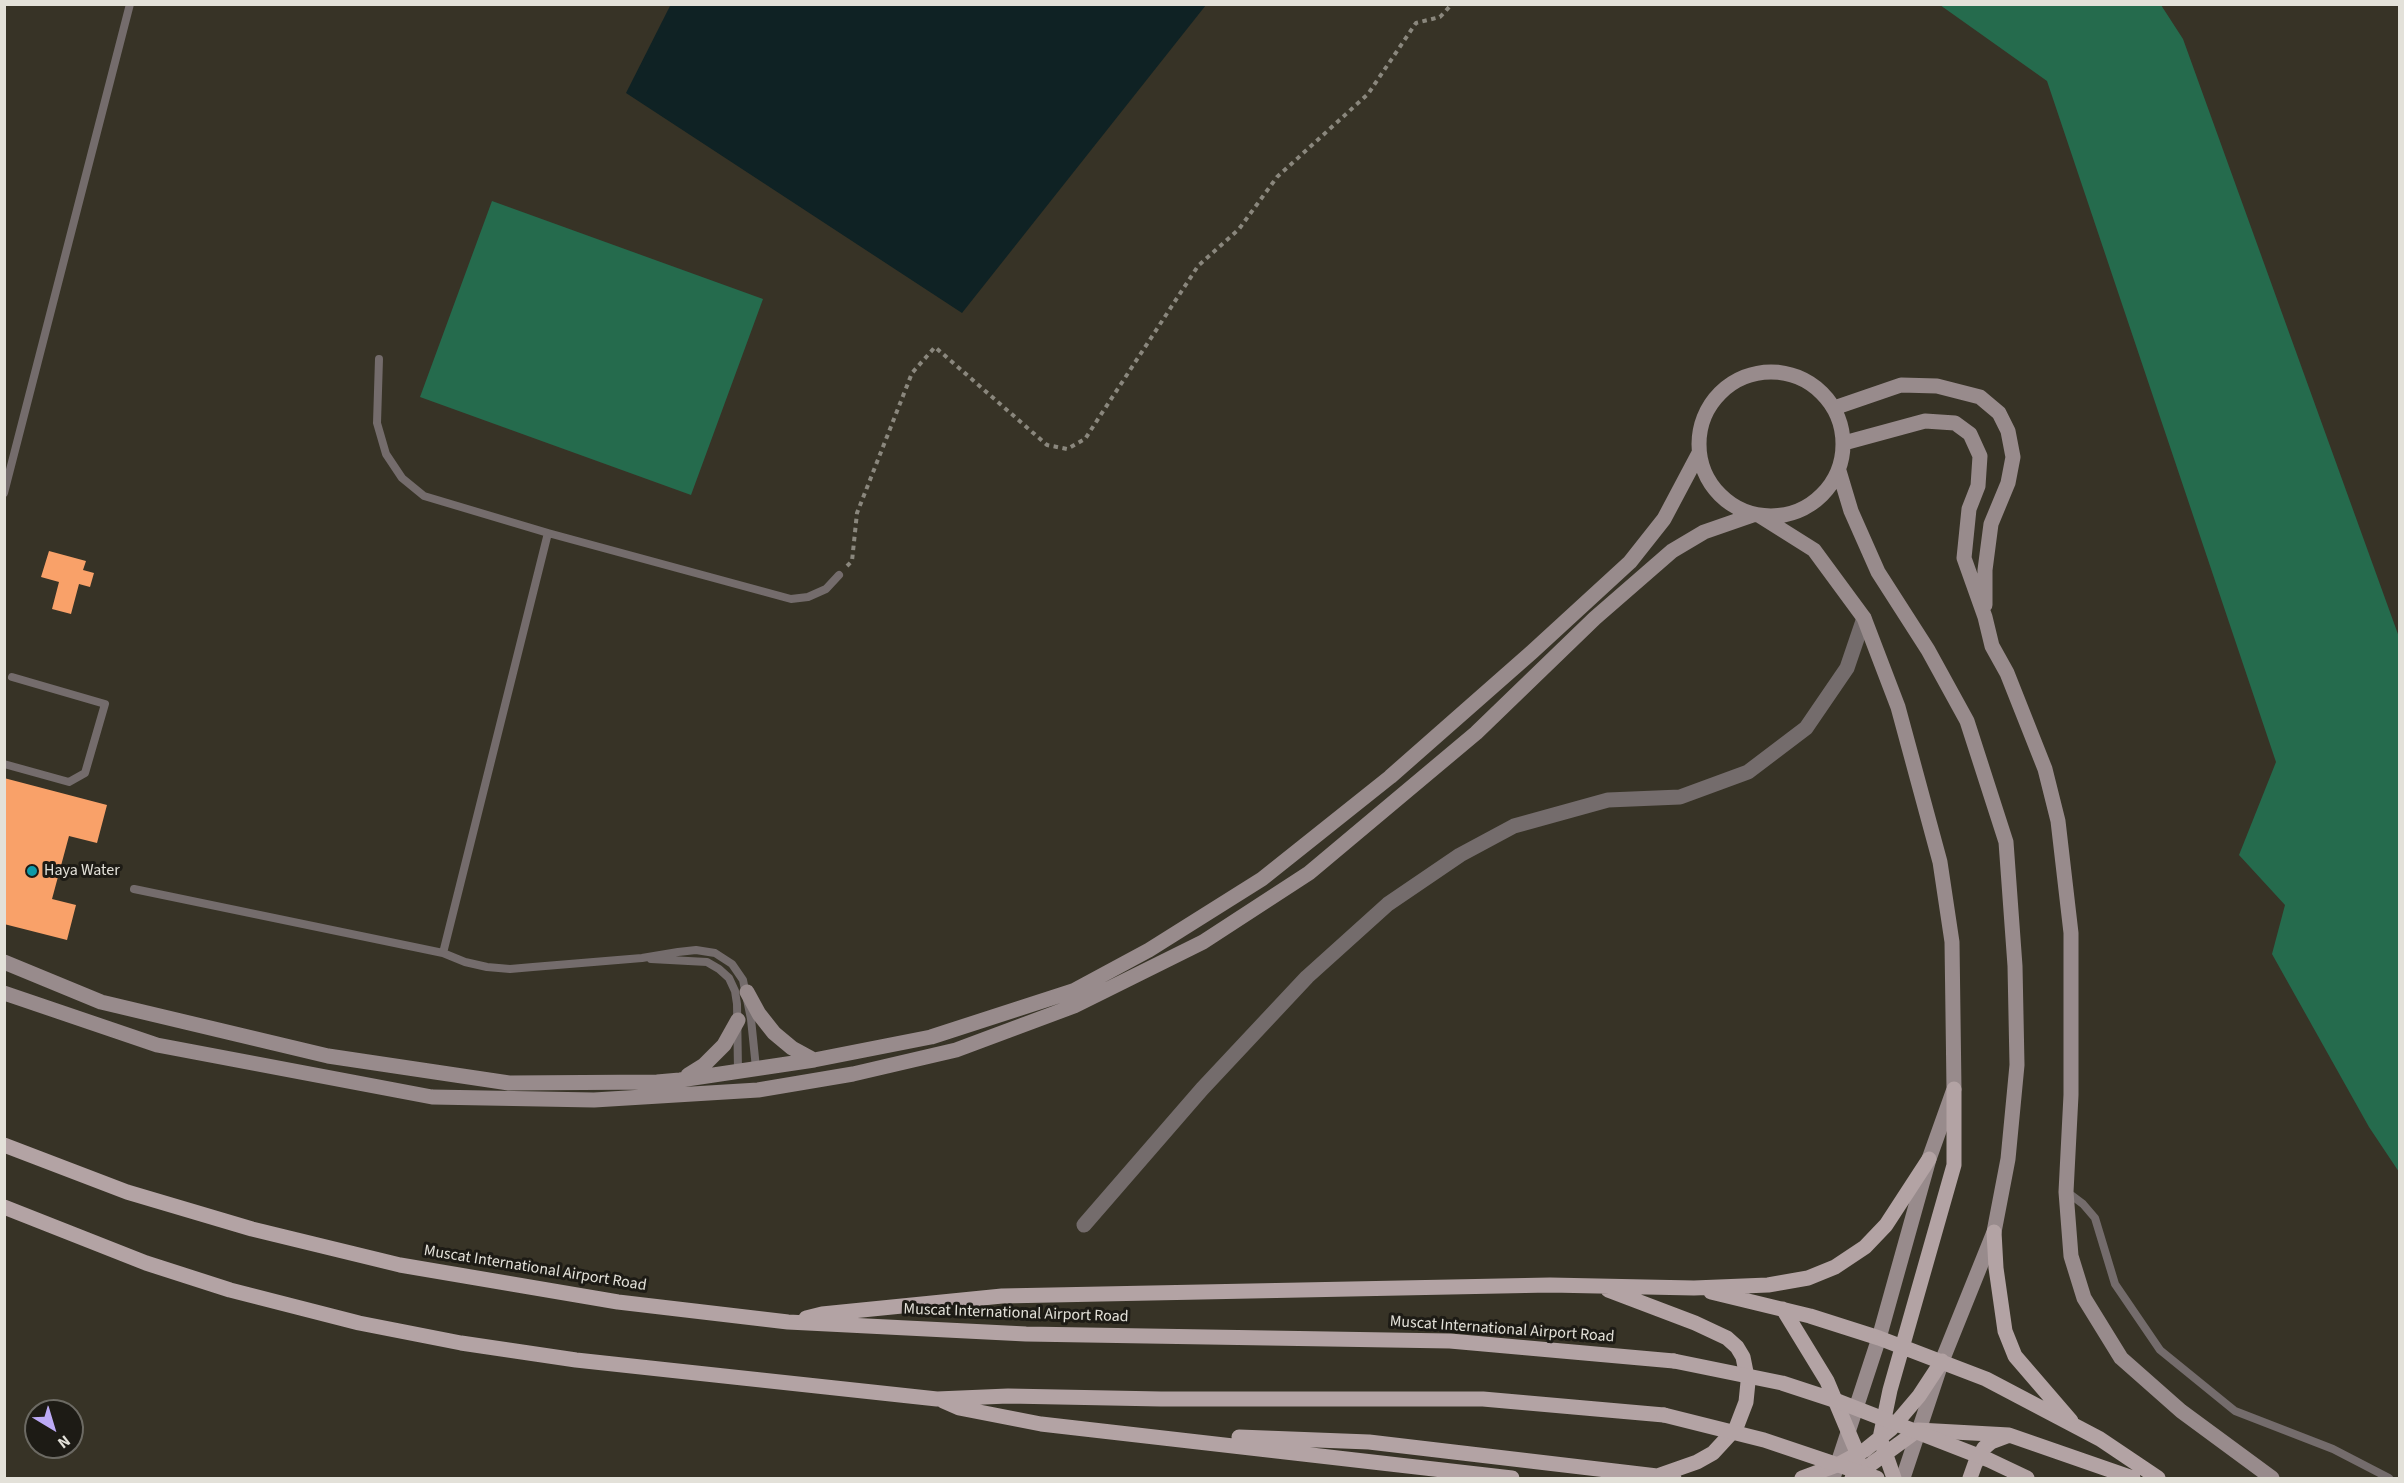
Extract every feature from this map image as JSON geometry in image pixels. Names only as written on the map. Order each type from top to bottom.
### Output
[{"type":"main road","points":[[1894,1479],[1880,1438],[1902,1347],[1954,1165],[1954,1089]]},
{"type":"main road","name":"Muscat International Airport Road","points":[[4,1145],[127,1192],[252,1229],[400,1265],[618,1302],[788,1322],[1026,1334],[1450,1341],[1674,1361],[1782,1383],[1840,1401],[1989,1460],[2027,1479]]},
{"type":"main road","points":[[788,1322],[822,1314],[1002,1296],[1597,1286],[1694,1288],[1768,1285],[1808,1278],[1835,1267],[1864,1248],[1886,1224],[1929,1159]]},
{"type":"main road","points":[[4,1207],[146,1263],[230,1290],[359,1323],[460,1343],[576,1360],[937,1399],[1008,1396],[1161,1399],[1483,1399],[1664,1414],[1764,1440],[1877,1479]]},
{"type":"main road","points":[[1994,1232],[1996,1268],[2005,1331],[2015,1356],[2075,1426]]},
{"type":"main road","points":[[1597,1286],[1695,1323],[1727,1338],[1737,1347],[1743,1357],[1748,1382],[1746,1402],[1736,1428],[1713,1453],[1697,1462],[1654,1477]]},
{"type":"main road","points":[[1694,1288],[1783,1309],[1879,1338],[1986,1379],[2100,1439],[2158,1479]]},
{"type":"main road","points":[[1783,1309],[1827,1381],[1857,1454],[1857,1477]]},
{"type":"main road","points":[[1802,1479],[1835,1472],[1880,1438],[1900,1420],[1942,1361]]},
{"type":"main road","points":[[937,1399],[959,1408],[1041,1424],[1512,1479]]},
{"type":"main road","points":[[1857,1477],[1885,1453],[1918,1430],[2009,1435],[2133,1479]]},
{"type":"main road","points":[[1970,1479],[1984,1448],[1991,1442],[2009,1435]]},
{"type":"main road","points":[[1195,1441],[1226,1436],[1369,1442],[1568,1464],[1674,1479]]},
{"type":"street","points":[[4,993],[157,1045],[432,1097],[594,1100],[740,1092],[852,1074],[956,1050],[1074,1006],[1203,942],[1309,873],[1476,734],[1595,618],[1672,551],[1704,532],[1756,515],[1784,516],[1807,507],[1826,492],[1839,471],[1844,443],[1841,425],[1834,408],[1824,394],[1810,383],[1793,375],[1776,372],[1757,374],[1740,379],[1725,389],[1713,402],[1704,418],[1699,435],[1700,453],[1708,481],[1727,502],[1756,515],[1814,550],[1864,618],[1898,707],[1940,862],[1952,942],[1954,1089],[1929,1159],[1879,1338],[1835,1472]]},
{"type":"street","points":[[1834,408],[1900,385],[1937,386],[1980,397],[1999,413],[2008,431],[2013,457],[2008,483],[1991,524],[1984,570],[1985,617]]},
{"type":"street","points":[[1844,443],[1925,421],[1955,423],[1970,434],[1980,456],[1978,486],[1969,509],[1964,558],[1985,617],[1992,646],[2007,673],[2045,769],[2058,821],[2071,933],[2071,1095],[2066,1192],[2072,1256],[2084,1298],[2121,1358],[2181,1411],[2272,1479]]},
{"type":"street","points":[[4,962],[101,1002],[328,1056],[509,1083],[680,1080],[813,1060],[931,1037],[1073,991],[1149,950],[1262,879],[1390,777],[1630,562],[1664,519],[1700,453]]},
{"type":"street","points":[[1839,471],[1851,511],[1878,572],[1928,650],[1967,721],[2006,842],[2015,966],[2017,1065],[2008,1159],[1994,1232],[1942,1361],[1904,1479]]},
{"type":"street","points":[[1084,1225],[1187,1106],[1307,977],[1388,904],[1460,855],[1514,826],[1608,800],[1680,797],[1748,772],[1806,728],[1846,668],[1864,618]]},
{"type":"street","points":[[747,992],[759,1014],[774,1033],[792,1048],[813,1060]]},
{"type":"street","points":[[680,1080],[711,1059],[724,1045],[738,1020]]},
{"type":"street","points":[[756,1068],[758,1090]]},
{"type":"street","points":[[738,1071],[740,1092]]},
{"type":"lane","points":[[4,493],[130,4]]},
{"type":"lane","points":[[379,359],[377,423],[386,454],[402,478],[424,496],[548,533],[790,598],[808,597],[826,589],[839,575]]},
{"type":"lane","points":[[443,953],[548,533]]},
{"type":"lane","points":[[4,764],[69,782],[85,773],[105,704],[12,677]]},
{"type":"lane","points":[[134,889],[443,953],[465,962],[510,969],[642,958],[678,951],[715,953],[732,964],[743,980],[747,992],[756,1068]]},
{"type":"lane","points":[[642,958],[706,962],[729,978],[735,991],[738,1020],[738,1071]]},
{"type":"lane","points":[[2066,1192],[2083,1204],[2095,1218],[2115,1284],[2160,1350],[2235,1411],[2333,1449],[2389,1479]]},
{"type":"path","points":[[839,575],[852,561],[857,513],[912,373],[935,347],[1047,445],[1067,449],[1086,439],[1198,266],[1239,229],[1278,177],[1368,94],[1416,23],[1440,17],[1452,4]]},
{"type":"green space","points":[[1940,5],[2161,5],[2183,39],[2399,637],[2399,1172],[2369,1127],[2272,954],[2285,905],[2239,855],[2276,762],[2047,81]]},
{"type":"green space","points":[[492,201],[763,299],[691,495],[420,397]]},
{"type":"water","points":[[671,4],[1206,5],[962,313],[626,93]]},
{"type":"building","points":[[49,551],[86,561],[83,570],[94,573],[90,587],[79,584],[71,614],[52,609],[59,582],[41,577]]},
{"type":"building","name":"Haya Water","points":[[4,778],[107,805],[97,843],[69,836],[52,899],[76,905],[67,940],[4,924]]},
{"type":"place","name":"Haya Water","points":[[32,871]]}]
